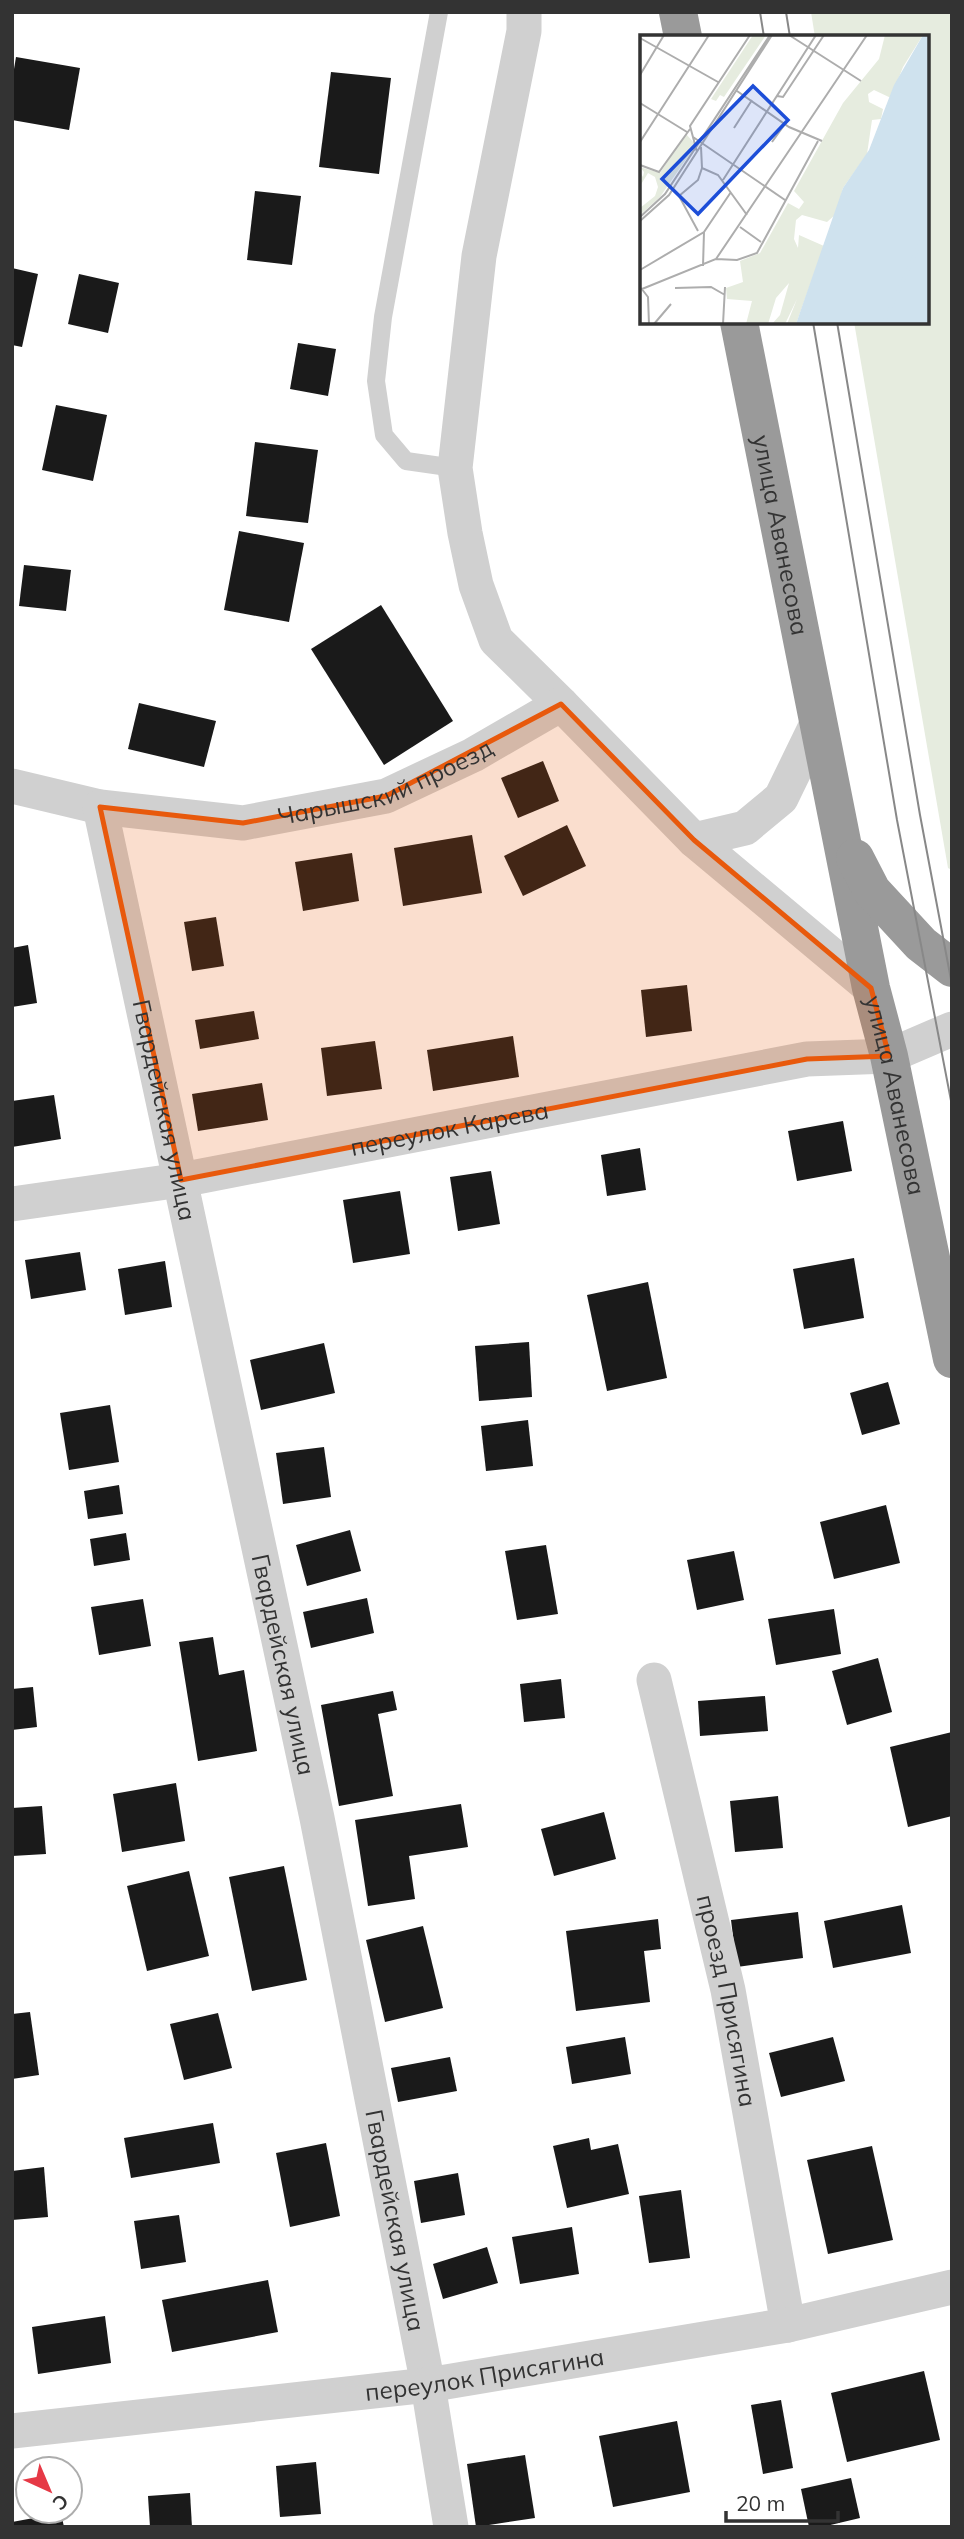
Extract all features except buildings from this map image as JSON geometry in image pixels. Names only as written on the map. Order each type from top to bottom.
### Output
[{"type":"highway","points":[[678,12],[683,35]]},
{"type":"highway","name":"улица Аванесова","points":[[739,324],[871,988],[889,1056],[952,1359]]},
{"type":"highway","name":"улица Аванесова","points":[[841,832],[872,891],[921,944],[952,968]]},
{"type":"street","points":[[524,12],[524,31],[479,256],[455,468],[476,585],[496,639],[694,840],[871,988]]},
{"type":"street","name":"Чарышский проезд","points":[[12,786],[100,807],[243,823],[386,796],[472,755],[561,704]]},
{"type":"street","points":[[694,840],[745,828],[781,798],[817,724]]},
{"type":"street","name":"Гвардейская улица","points":[[100,807],[317,1818],[428,2385],[451,2527]]},
{"type":"street","points":[[889,1056],[952,1029]]},
{"type":"street","name":"переулок Карева","points":[[12,1204],[181,1180],[807,1059],[889,1056]]},
{"type":"street","name":"проезд Присягина","points":[[654,1680],[728,1990],[788,2325]]},
{"type":"street","name":"переулок Присягина","points":[[12,2431],[428,2385],[788,2325],[952,2287]]},
{"type":"lane","points":[[439,12],[383,317],[376,381],[384,435],[406,461],[455,468]]},
{"type":"highlighted area","points":[[561,704],[694,840],[871,988],[889,1056],[807,1059],[181,1180],[100,807],[243,823],[386,796]]},
{"type":"shaded area","points":[[811,12],[952,12],[952,870],[948,868],[854,324],[929,324],[929,35],[815,35]]},
{"type":"tram line","points":[[760,12],[764,35]]},
{"type":"tram line","points":[[786,12],[790,35]]},
{"type":"tram line","points":[[813,324],[897,820],[952,1106]]},
{"type":"tram line","points":[[837,324],[920,815],[952,985]]}]
